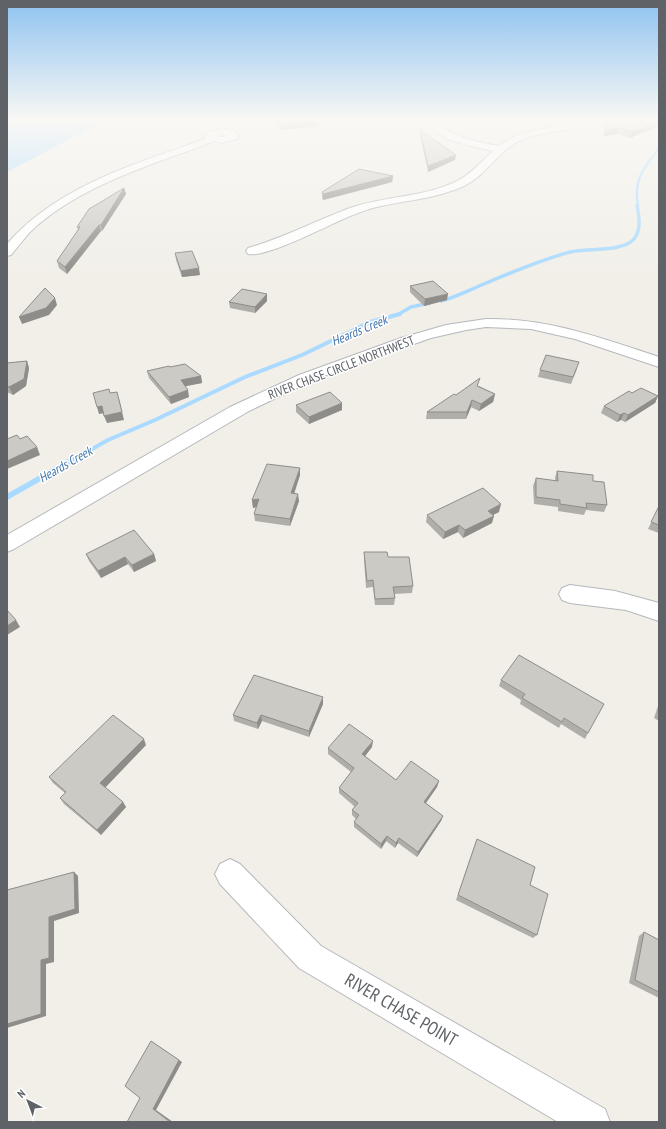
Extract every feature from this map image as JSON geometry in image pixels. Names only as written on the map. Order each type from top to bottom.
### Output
[{"type":"street","points":[[7,252],[22,233],[57,207],[75,196],[125,173]]},
{"type":"street","points":[[252,251],[275,244],[368,206],[434,192],[459,184],[478,173]]},
{"type":"street","name":"RIVER CHASE CIRCLE NORTHWEST","points":[[7,544],[236,411],[273,392],[298,381],[434,331],[462,325],[490,323],[531,325],[570,333],[659,362]]},
{"type":"street","points":[[570,594],[618,598],[659,612]]},
{"type":"street","name":"RIVER CHASE POINT","points":[[230,874],[310,957],[592,1122]]},
{"type":"building","points":[[353,173],[377,173],[393,176],[323,194],[322,192]]},
{"type":"building","points":[[124,188],[101,225],[99,225],[65,267],[57,261],[80,227],[77,227],[89,209]]},
{"type":"building","points":[[192,251],[199,268],[181,271],[175,253]]},
{"type":"building","points":[[433,281],[448,294],[425,299],[410,286]]},
{"type":"building","points":[[45,288],[55,298],[46,308],[19,317]]},
{"type":"building","points":[[242,289],[267,294],[255,307],[229,302]]},
{"type":"building","points":[[546,355],[579,362],[573,377],[540,370]]},
{"type":"building","points":[[27,361],[24,379],[9,387],[7,386],[7,363]]},
{"type":"building","points":[[185,364],[201,376],[181,380],[188,390],[169,397],[147,371],[169,366]]},
{"type":"building","points":[[480,378],[477,386],[495,394],[481,404],[472,400],[467,412],[427,412],[454,394],[456,395]]},
{"type":"building","points":[[641,388],[658,396],[628,415],[624,413],[620,415],[604,406],[629,391],[632,393]]},
{"type":"building","points":[[109,389],[110,393],[117,392],[122,412],[104,416],[102,406],[97,407],[93,393]]},
{"type":"building","points":[[330,392],[342,403],[309,417],[296,405]]},
{"type":"building","points":[[17,435],[20,439],[27,436],[37,447],[7,461],[7,439]]},
{"type":"building","points":[[267,464],[300,468],[291,493],[298,494],[290,519],[254,514],[259,499],[252,500]]},
{"type":"building","points":[[557,471],[593,475],[593,481],[604,482],[607,505],[586,503],[587,508],[560,504],[560,500],[536,497],[536,478],[558,481]]},
{"type":"building","points":[[483,488],[501,504],[488,511],[494,516],[465,530],[459,525],[445,532],[427,515]]},
{"type":"building","points":[[659,506],[659,525],[651,522]]},
{"type":"building","points":[[134,530],[154,554],[132,565],[125,557],[98,571],[86,554]]},
{"type":"building","points":[[364,552],[387,552],[388,557],[409,557],[413,586],[393,587],[395,598],[375,599],[373,580],[367,581]]},
{"type":"building","points":[[7,610],[16,620],[7,626]]},
{"type":"building","points":[[519,655],[604,704],[588,733],[564,718],[562,722],[522,698],[525,694],[501,680]]},
{"type":"building","points":[[254,675],[323,697],[309,731],[261,715],[257,723],[233,715]]},
{"type":"building","points":[[113,715],[144,739],[100,783],[123,802],[97,830],[60,798],[66,792],[49,777]]},
{"type":"building","points":[[349,724],[373,741],[362,754],[396,780],[411,761],[439,781],[424,802],[443,816],[418,852],[399,838],[396,843],[387,836],[381,844],[354,822],[359,815],[352,810],[358,803],[339,788],[354,768],[328,748]]},
{"type":"building","points":[[477,839],[535,867],[530,885],[548,894],[537,935],[458,895]]},
{"type":"building","points":[[74,872],[75,909],[49,917],[49,958],[41,960],[41,1014],[7,1024],[7,890]]},
{"type":"building","points":[[644,932],[659,940],[659,992],[635,980]]},
{"type":"building","points":[[151,1041],[179,1060],[153,1109],[170,1122],[127,1122],[140,1098],[125,1086]]},
{"type":"waterway","name":"Heards Creek","points":[[638,206],[637,188],[642,173]]},
{"type":"waterway","name":"Heards Creek","points":[[441,301],[527,266],[559,255],[577,251],[612,248],[628,244],[636,236],[639,228],[637,205]]},
{"type":"waterway","name":"Heards Creek","points":[[398,315],[411,307],[430,303]]},
{"type":"waterway","name":"Heards Creek","points":[[85,453],[108,440],[155,420],[245,377],[302,355],[370,322],[398,315]]},
{"type":"waterway","name":"Heards Creek","points":[[7,497],[86,452]]}]
